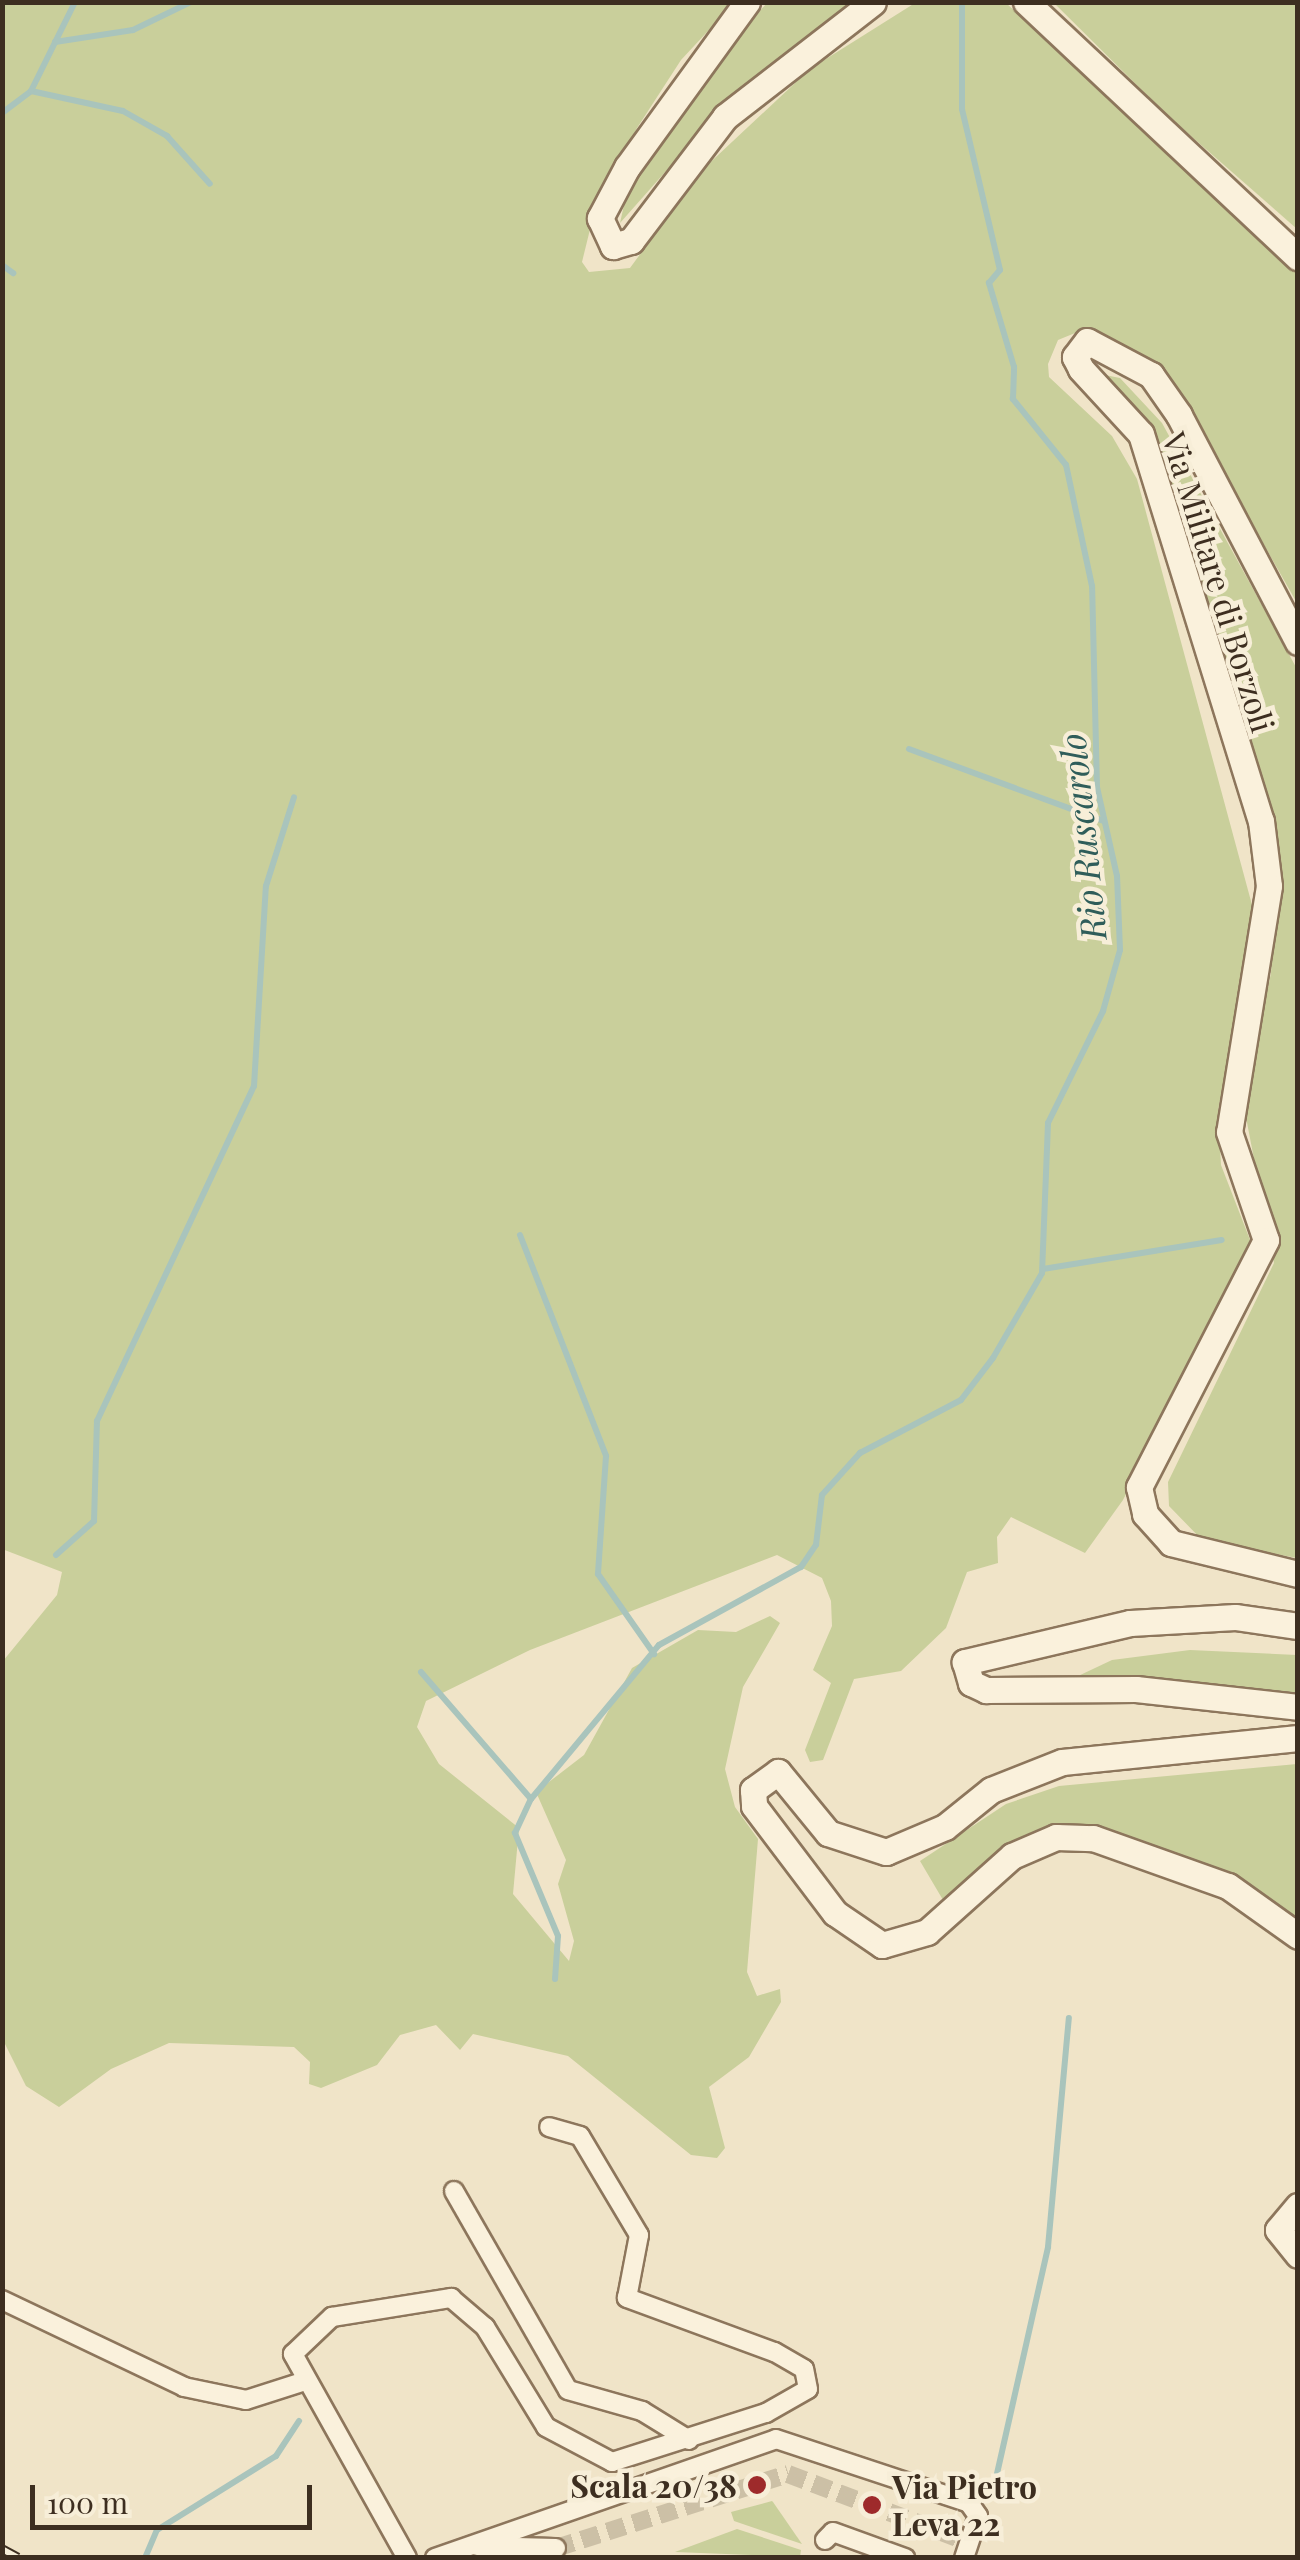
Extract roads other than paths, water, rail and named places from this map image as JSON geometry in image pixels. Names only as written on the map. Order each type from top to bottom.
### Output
[{"type":"street","points":[[747,2],[627,167],[600,218],[613,246],[631,240],[725,117],[873,2]]},
{"type":"street","points":[[1026,2],[1298,257]]},
{"type":"street","name":"Via Militare di Borzoli","points":[[1298,642],[1160,388],[1112,347],[1087,341],[1075,357],[1081,369],[1141,434],[1261,821],[1269,886],[1229,1132],[1266,1240],[1139,1487],[1145,1514],[1170,1543],[1298,1574]]},
{"type":"street","points":[[1298,1626],[1234,1617],[1130,1623],[966,1662],[971,1682],[986,1690],[1136,1689],[1298,1707]]},
{"type":"street","points":[[1298,1738],[1062,1762],[991,1790],[945,1827],[886,1852],[828,1833],[778,1772],[752,1790],[754,1806],[836,1913],[882,1946],[926,1932],[1012,1856],[1056,1837],[1092,1838],[1211,1879],[1298,1936]]},
{"type":"street","points":[[408,2558],[302,2382],[296,2342],[332,2317],[451,2298],[485,2328],[546,2427],[573,2446],[612,2462],[689,2440],[776,2408],[810,2379],[725,2330],[627,2298],[639,2235],[580,2136],[549,2128]]},
{"type":"street","points":[[454,2191],[568,2390],[642,2411],[689,2440]]},
{"type":"street","points":[[1298,2206],[1278,2230],[1298,2255]]},
{"type":"street","points":[[2,2300],[184,2387],[246,2400],[302,2382]]},
{"type":"street","points":[[435,2558],[776,2439],[969,2504],[978,2516],[964,2558]]},
{"type":"street","points":[[825,2540],[833,2532],[904,2558]]},
{"type":"street","points":[[953,2558],[957,2538]]},
{"type":"street","points":[[472,2546],[556,2548]]},
{"type":"waterway","points":[[2,113],[31,91],[75,2]]},
{"type":"waterway","points":[[55,42],[133,30],[191,2]]},
{"type":"waterway","name":"Rio Ruscarolo","points":[[555,1979],[558,1936],[515,1833],[531,1799],[659,1645],[801,1567],[816,1545],[822,1495],[860,1453],[961,1400],[993,1358],[1042,1273],[1048,1123],[1103,1011],[1120,950],[1117,876],[1097,787],[1092,586],[1066,465],[1013,399],[1014,367],[989,283],[1000,270],[962,109],[962,2]]},
{"type":"waterway","points":[[31,91],[123,111],[167,136],[210,184]]},
{"type":"waterway","points":[[2,265],[13,273]]},
{"type":"waterway","points":[[909,749],[1104,821]]},
{"type":"waterway","points":[[56,1555],[94,1521],[97,1421],[254,1086],[266,886],[294,797]]},
{"type":"waterway","points":[[520,1235],[606,1456],[598,1574],[654,1654]]},
{"type":"waterway","points":[[1043,1269],[1222,1240]]},
{"type":"waterway","points":[[421,1672],[531,1799]]},
{"type":"waterway","points":[[994,2487],[1048,2247],[1069,2018]]},
{"type":"waterway","name":"Rio Ruscarolo","points":[[145,2558],[157,2530],[276,2456],[299,2421]]},
{"type":"tunnel","points":[[556,2548],[788,2474],[957,2538]]},
{"type":"railway","points":[[2,2549],[18,2558]]},
{"type":"place","name":"Scala 20/38","points":[[757,2485]]},
{"type":"place","name":"Via Pietro Leva 22","points":[[872,2505]]}]
